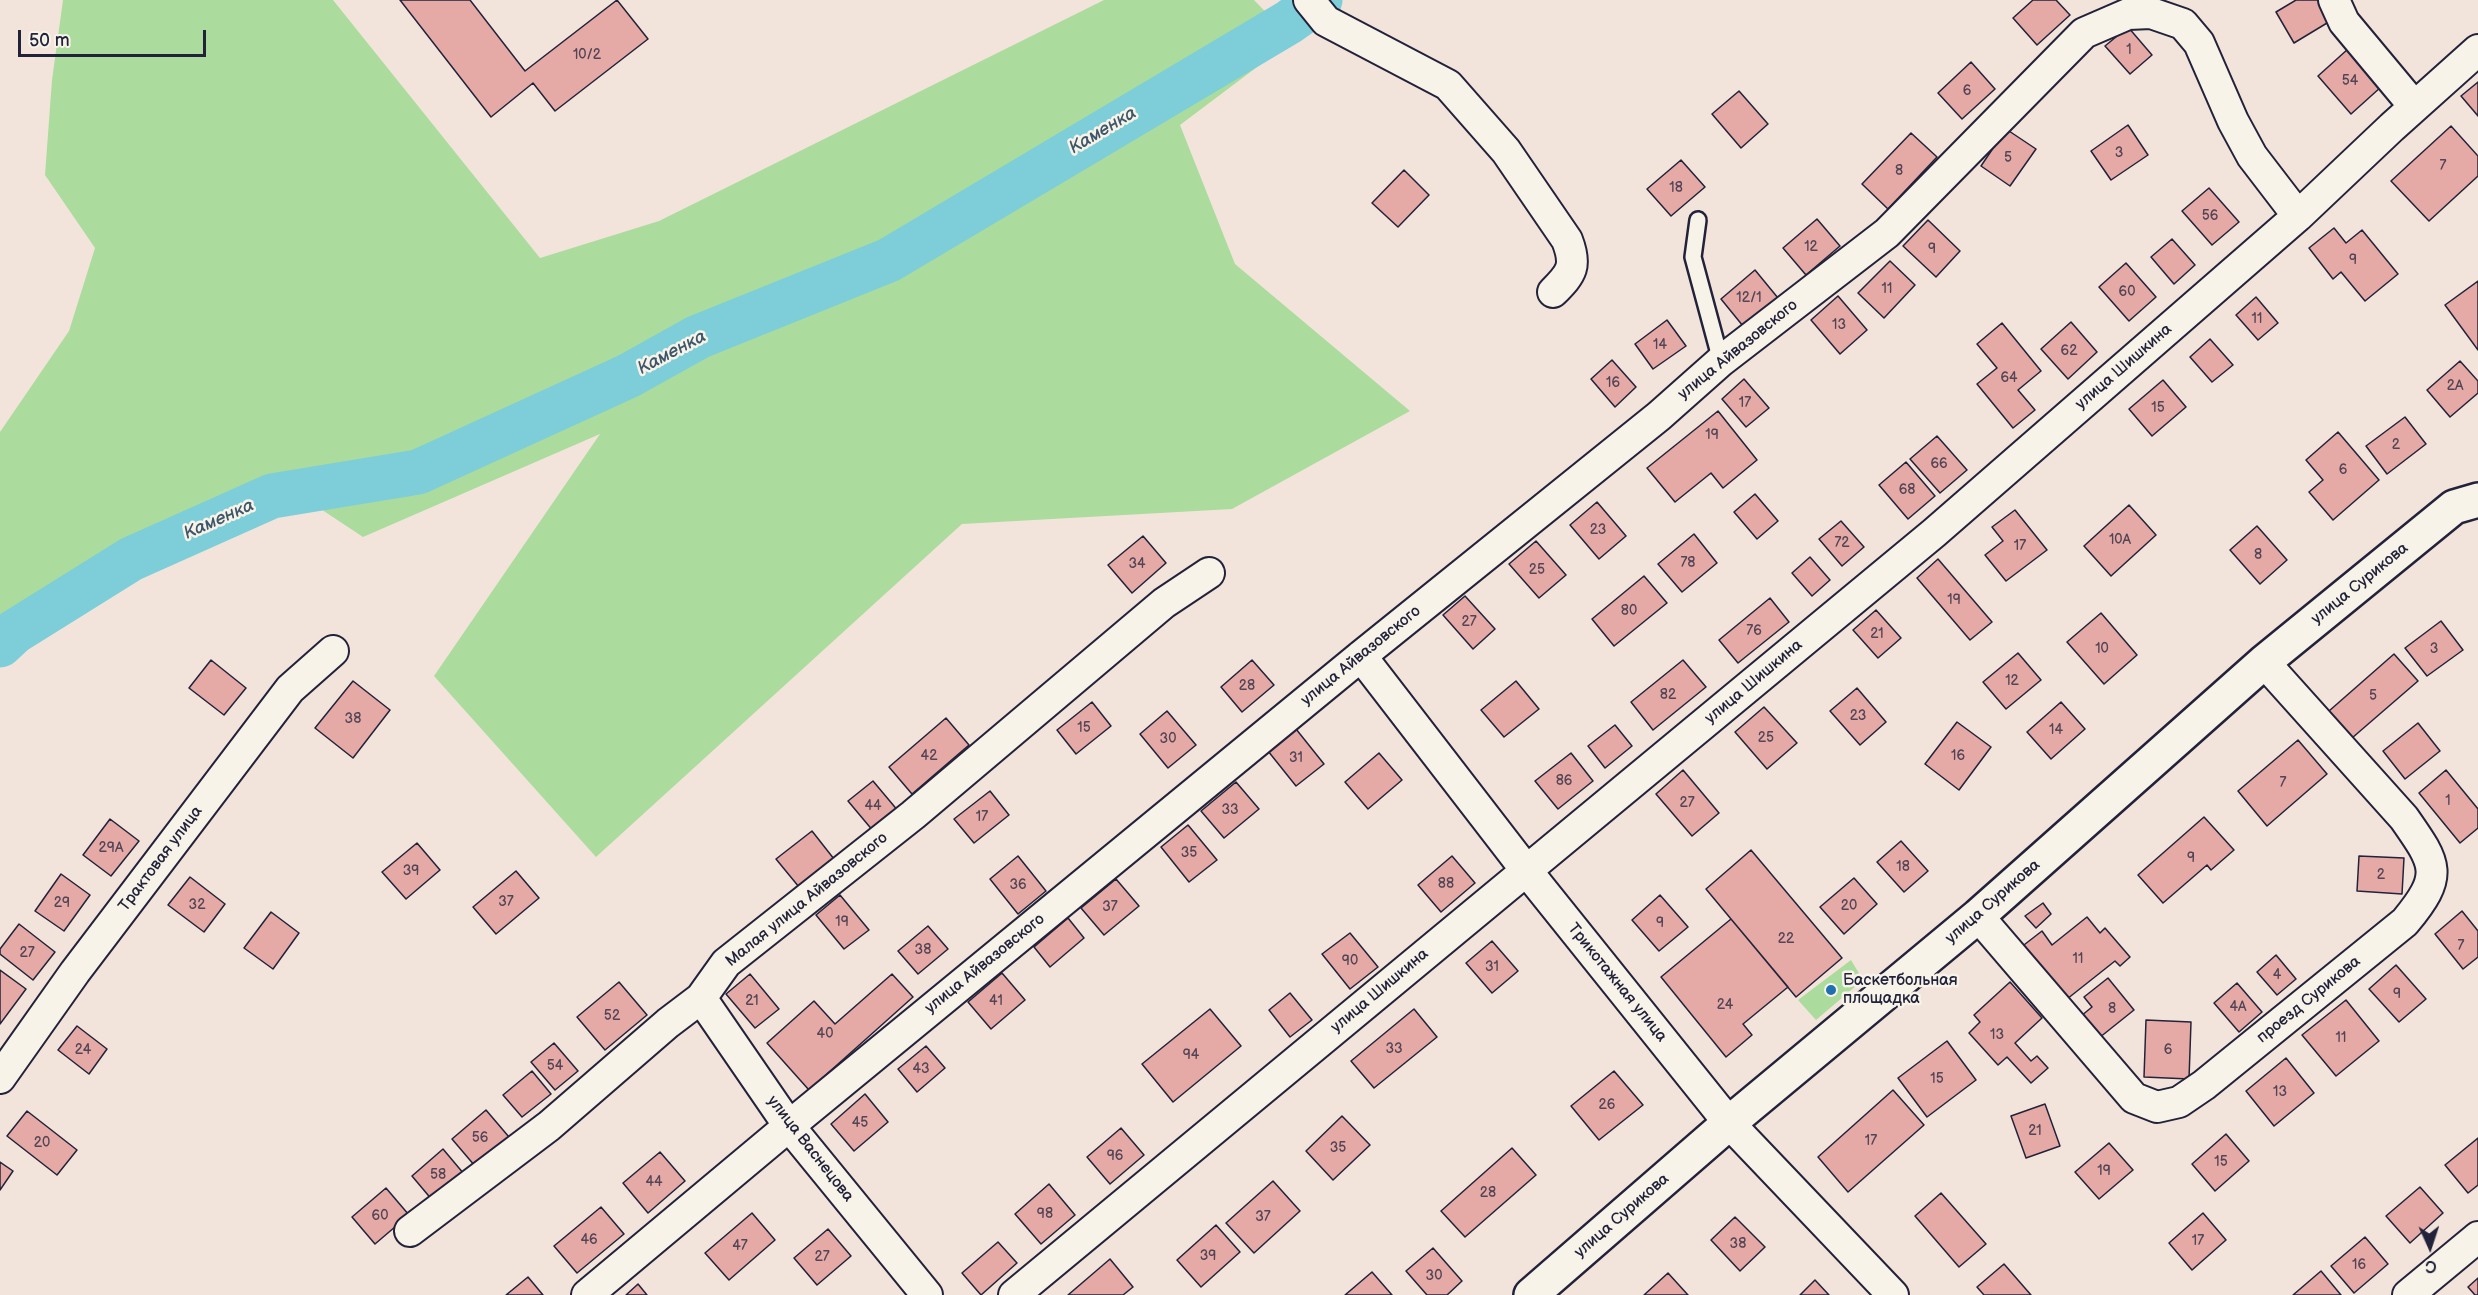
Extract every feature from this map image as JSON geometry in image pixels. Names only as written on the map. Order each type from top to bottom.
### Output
[{"type":"street","points":[[2334,0],[2344,22],[2414,106]]},
{"type":"street","points":[[1317,11],[1448,85],[1506,151],[1567,240],[1573,256],[1570,274],[1553,292]]},
{"type":"street","name":"улица Айвазовского","points":[[587,1295],[1361,656],[1659,416],[1721,361],[1887,233],[2084,33],[2127,14],[2151,13],[2183,24],[2199,43],[2233,121],[2252,156],[2298,216]]},
{"type":"street","name":"улица Шишкина","points":[[1014,1295],[1934,533],[2298,216],[2414,106],[2478,50]]},
{"type":"street","name":"улица Сурикова","points":[[1531,1295],[1730,1123],[1978,916],[2264,662],[2466,504]]},
{"type":"street","name":"Малая улица Айвазовского","points":[[410,1231],[549,1126],[668,1023],[701,998],[726,963],[913,815],[1164,603],[1209,573]]},
{"type":"street","name":"Трактовая улица","points":[[0,1078],[75,972],[290,689],[333,651]]},
{"type":"street","name":"Трикотажная улица","points":[[1361,656],[1526,870],[1730,1123],[1893,1295]]},
{"type":"street","name":"проезд Сурикова","points":[[1978,916],[2134,1098],[2157,1107],[2179,1102],[2204,1085],[2405,922],[2425,898],[2431,885],[2433,870],[2421,843],[2404,818],[2264,662]]},
{"type":"street","name":"улица Васнецова","points":[[701,998],[789,1126],[927,1295]]},
{"type":"street","points":[[2408,1295],[2478,1237]]},
{"type":"lane","points":[[1698,220],[1692,257],[1721,361]]},
{"type":"green space","points":[[63,0],[333,0],[540,258],[659,221],[1104,0],[1254,0],[1293,40],[1180,125],[1235,264],[1410,411],[1232,509],[962,524],[596,857],[434,676],[600,434],[363,537],[271,476],[15,611],[0,626],[0,432],[69,331],[95,248],[45,175],[52,80]]},
{"type":"green space","name":"Баскетбольная площадка","points":[[1851,960],[1863,980],[1816,1020],[1798,1000]]},
{"type":"building","points":[[400,0],[470,0],[525,71],[617,0],[648,39],[555,111],[533,83],[491,117]]},
{"type":"building","points":[[2033,0],[2056,0],[2070,15],[2037,45],[2013,18]]},
{"type":"building","points":[[2296,0],[2321,0],[2332,20],[2294,43],[2276,12]]},
{"type":"building","points":[[2128,27],[2152,55],[2130,74],[2105,46]]},
{"type":"building","points":[[2348,49],[2381,87],[2351,114],[2318,76]]},
{"type":"building","points":[[1971,62],[1995,89],[1962,119],[1938,93]]},
{"type":"building","points":[[2478,82],[2478,116],[2461,96]]},
{"type":"building","points":[[1739,91],[1768,124],[1741,148],[1712,114]]},
{"type":"building","points":[[2128,125],[2148,155],[2111,180],[2091,151]]},
{"type":"building","points":[[2451,126],[2478,156],[2478,176],[2429,221],[2391,181]]},
{"type":"building","points":[[2006,129],[2036,149],[2010,186],[1981,166]]},
{"type":"building","points":[[1911,133],[1937,157],[1888,209],[1862,184]]},
{"type":"building","points":[[1681,160],[1705,187],[1671,216],[1647,189]]},
{"type":"building","points":[[1404,170],[1429,195],[1398,227],[1372,203]]},
{"type":"building","points":[[2209,188],[2239,222],[2212,245],[2182,211]]},
{"type":"building","points":[[1817,219],[1840,246],[1806,275],[1783,248]]},
{"type":"building","points":[[1928,220],[1960,251],[1936,277],[1903,246]]},
{"type":"building","points":[[2334,228],[2346,243],[2362,230],[2398,274],[2365,301],[2341,272],[2333,279],[2309,248]]},
{"type":"building","points":[[2172,239],[2195,265],[2174,284],[2151,257]]},
{"type":"building","points":[[1890,261],[1915,285],[1884,318],[1858,293]]},
{"type":"building","points":[[2126,263],[2156,297],[2129,321],[2099,287]]},
{"type":"building","points":[[1755,270],[1778,298],[1743,326],[1721,299]]},
{"type":"building","points":[[2478,281],[2478,350],[2445,305]]},
{"type":"building","points":[[1838,296],[1867,330],[1840,354],[1811,320]]},
{"type":"building","points":[[2256,297],[2278,323],[2258,340],[2236,315]]},
{"type":"building","points":[[1667,320],[1686,346],[1653,369],[1635,344]]},
{"type":"building","points":[[2071,322],[2097,352],[2068,379],[2041,349]]},
{"type":"building","points":[[2002,323],[2041,371],[2018,390],[2035,410],[2013,428],[1977,384],[1997,368],[1977,344]]},
{"type":"building","points":[[2210,339],[2233,365],[2212,382],[2190,357]]},
{"type":"building","points":[[1612,360],[1636,387],[1615,407],[1591,379]]},
{"type":"building","points":[[2460,361],[2478,381],[2478,393],[2450,417],[2427,390]]},
{"type":"building","points":[[1744,379],[1769,408],[1746,427],[1722,399]]},
{"type":"building","points":[[2163,380],[2186,407],[2152,436],[2129,409]]},
{"type":"building","points":[[1718,411],[1757,460],[1723,488],[1711,473],[1675,502],[1647,468]]},
{"type":"building","points":[[2405,417],[2426,444],[2387,474],[2366,446]]},
{"type":"building","points":[[2338,432],[2379,480],[2333,520],[2309,492],[2323,480],[2306,460]]},
{"type":"building","points":[[1937,436],[1967,470],[1940,493],[1910,459]]},
{"type":"building","points":[[1906,462],[1935,496],[1908,519],[1879,485]]},
{"type":"building","points":[[1755,494],[1778,521],[1757,539],[1734,512]]},
{"type":"building","points":[[1597,502],[1626,536],[1599,559],[1570,525]]},
{"type":"building","points":[[2129,505],[2156,535],[2111,576],[2084,546]]},
{"type":"building","points":[[2015,510],[2047,550],[2006,581],[1985,555],[2003,541],[1992,527]]},
{"type":"building","points":[[1841,521],[1864,547],[1842,566],[1819,539]]},
{"type":"building","points":[[2257,526],[2287,560],[2260,584],[2230,550]]},
{"type":"building","points":[[1694,534],[1717,563],[1682,592],[1658,564]]},
{"type":"building","points":[[1143,536],[1166,563],[1132,593],[1108,565]]},
{"type":"building","points":[[1536,541],[1566,575],[1539,598],[1509,564]]},
{"type":"building","points":[[1810,557],[1830,580],[1812,596],[1792,573]]},
{"type":"building","points":[[1938,559],[1992,622],[1970,640],[1917,578]]},
{"type":"building","points":[[1644,576],[1667,603],[1614,646],[1592,619]]},
{"type":"building","points":[[1465,596],[1495,629],[1473,649],[1443,615]]},
{"type":"building","points":[[1770,598],[1789,622],[1738,663],[1719,640]]},
{"type":"building","points":[[1876,610],[1901,638],[1878,658],[1853,630]]},
{"type":"building","points":[[2101,613],[2137,655],[2104,684],[2067,642]]},
{"type":"building","points":[[2441,621],[2463,650],[2427,676],[2405,648]]},
{"type":"building","points":[[2018,653],[2041,680],[2006,709],[1983,682]]},
{"type":"building","points":[[2394,654],[2418,681],[2352,738],[2329,711]]},
{"type":"building","points":[[211,660],[246,688],[224,715],[189,688]]},
{"type":"building","points":[[1252,660],[1274,685],[1242,712],[1221,687]]},
{"type":"building","points":[[1683,660],[1706,687],[1653,730],[1631,702]]},
{"type":"building","points":[[353,681],[390,710],[353,758],[315,728]]},
{"type":"building","points":[[1516,681],[1539,709],[1504,737],[1481,710]]},
{"type":"building","points":[[1857,688],[1886,722],[1860,745],[1830,711]]},
{"type":"building","points":[[1092,702],[1111,726],[1076,754],[1057,730]]},
{"type":"building","points":[[2061,702],[2085,729],[2051,759],[2027,732]]},
{"type":"building","points":[[1764,707],[1797,743],[1767,769],[1735,732]]},
{"type":"building","points":[[1167,711],[1196,745],[1168,768],[1140,734]]},
{"type":"building","points":[[946,718],[969,745],[912,794],[889,767]]},
{"type":"building","points":[[1957,722],[1991,747],[1959,790],[1925,764]]},
{"type":"building","points":[[2418,723],[2440,751],[2405,779],[2383,751]]},
{"type":"building","points":[[1615,725],[1632,746],[1605,768],[1588,746]]},
{"type":"building","points":[[1296,729],[1324,764],[1296,786],[1268,751]]},
{"type":"building","points":[[2298,740],[2327,774],[2267,826],[2238,791]]},
{"type":"building","points":[[1379,753],[1402,780],[1368,809],[1345,782]]},
{"type":"building","points":[[1571,753],[1593,781],[1558,809],[1535,781]]},
{"type":"building","points":[[1683,770],[1719,813],[1692,836],[1656,794]]},
{"type":"building","points":[[2446,770],[2478,809],[2478,828],[2460,843],[2419,793]]},
{"type":"building","points":[[873,781],[899,812],[874,832],[848,801]]},
{"type":"building","points":[[1236,782],[1259,809],[1224,838],[1201,811]]},
{"type":"building","points":[[990,791],[1009,815],[974,843],[954,819]]},
{"type":"building","points":[[2204,817],[2234,850],[2211,870],[2207,865],[2163,903],[2138,875]]},
{"type":"building","points":[[110,819],[139,841],[111,876],[83,855]]},
{"type":"building","points":[[1188,825],[1217,860],[1189,882],[1161,847]]},
{"type":"building","points":[[812,831],[834,859],[799,887],[776,859]]},
{"type":"building","points":[[1901,841],[1928,871],[1904,892],[1877,862]]},
{"type":"building","points":[[417,843],[440,870],[406,899],[382,872]]},
{"type":"building","points":[[1751,850],[1842,958],[1796,997],[1706,889]]},
{"type":"building","points":[[1018,856],[1046,891],[1018,914],[990,879]]},
{"type":"building","points":[[1452,856],[1475,883],[1441,912],[1418,885]]},
{"type":"building","points":[[2359,856],[2404,858],[2402,894],[2357,891]]},
{"type":"building","points":[[516,871],[539,898],[496,934],[473,907]]},
{"type":"building","points":[[61,874],[90,895],[64,931],[35,911]]},
{"type":"building","points":[[190,877],[225,904],[204,932],[168,905]]},
{"type":"building","points":[[1854,878],[1877,904],[1844,934],[1820,907]]},
{"type":"building","points":[[1116,879],[1139,906],[1104,935],[1081,908]]},
{"type":"building","points":[[840,895],[869,930],[844,949],[816,915]]},
{"type":"building","points":[[1660,895],[1688,927],[1659,951],[1632,920]]},
{"type":"building","points":[[2043,903],[2051,914],[2036,928],[2025,916]]},
{"type":"building","points":[[2462,911],[2478,931],[2478,957],[2463,969],[2435,934]]},
{"type":"building","points":[[271,912],[299,933],[273,969],[244,948]]},
{"type":"building","points":[[2087,917],[2100,933],[2105,928],[2130,957],[2120,966],[2115,961],[2062,1003],[2020,948],[2042,931],[2052,945]]},
{"type":"building","points":[[1068,918],[1084,938],[1050,967],[1034,947]]},
{"type":"building","points":[[1731,919],[1788,987],[1743,1024],[1752,1035],[1726,1057],[1661,977]]},
{"type":"building","points":[[19,924],[55,952],[33,980],[0,954],[0,949]]},
{"type":"building","points":[[928,926],[948,949],[918,974],[898,951]]},
{"type":"building","points":[[1350,933],[1378,967],[1350,989],[1322,954]]},
{"type":"building","points":[[1492,941],[1518,971],[1492,993],[1466,963]]},
{"type":"building","points":[[2276,955],[2296,979],[2277,995],[2257,972]]},
{"type":"building","points":[[2396,965],[2426,999],[2399,1022],[2369,989]]},
{"type":"building","points":[[0,970],[26,989],[0,1024]]},
{"type":"building","points":[[1002,973],[1025,1000],[991,1029],[968,1002]]},
{"type":"building","points":[[750,974],[779,1009],[755,1028],[726,994]]},
{"type":"building","points":[[892,974],[913,997],[809,1090],[767,1043],[814,1001],[835,1024]]},
{"type":"building","points":[[2108,978],[2134,1010],[2099,1038],[2081,1016],[2092,1007],[2084,997]]},
{"type":"building","points":[[619,982],[647,1015],[605,1050],[577,1017]]},
{"type":"building","points":[[2010,982],[2042,1018],[2015,1043],[2031,1061],[2037,1056],[2048,1068],[2031,1083],[2007,1057],[1998,1065],[1969,1033],[1980,1022],[1974,1015]]},
{"type":"building","points":[[2237,983],[2262,1012],[2239,1032],[2214,1003]]},
{"type":"building","points":[[1290,993],[1312,1020],[1290,1037],[1269,1010]]},
{"type":"building","points":[[2346,1000],[2379,1041],[2336,1076],[2302,1035]]},
{"type":"building","points":[[1210,1009],[1241,1046],[1173,1102],[1142,1064]]},
{"type":"building","points":[[1414,1009],[1437,1037],[1374,1088],[1351,1061]]},
{"type":"building","points":[[2146,1020],[2191,1022],[2189,1079],[2144,1077]]},
{"type":"building","points":[[77,1026],[107,1049],[89,1074],[58,1050]]},
{"type":"building","points":[[1947,1041],[1976,1080],[1927,1117],[1898,1078]]},
{"type":"building","points":[[554,1043],[578,1071],[555,1090],[531,1062]]},
{"type":"building","points":[[926,1046],[945,1068],[917,1092],[898,1069]]},
{"type":"building","points":[[2286,1058],[2314,1093],[2274,1126],[2246,1091]]},
{"type":"building","points":[[532,1071],[551,1094],[522,1117],[503,1095]]},
{"type":"building","points":[[1614,1071],[1643,1105],[1599,1140],[1571,1106]]},
{"type":"building","points":[[1893,1090],[1924,1125],[1848,1192],[1818,1157]]},
{"type":"building","points":[[865,1094],[888,1122],[854,1151],[831,1124]]},
{"type":"building","points":[[2045,1104],[2060,1146],[2026,1158],[2011,1116]]},
{"type":"building","points":[[486,1110],[509,1137],[475,1166],[452,1139]]},
{"type":"building","points":[[27,1111],[77,1150],[57,1175],[7,1136]]},
{"type":"building","points":[[1342,1116],[1370,1145],[1333,1180],[1306,1151]]},
{"type":"building","points":[[1121,1128],[1144,1155],[1110,1184],[1087,1157]]},
{"type":"building","points":[[2226,1134],[2249,1161],[2215,1191],[2192,1164]]},
{"type":"building","points":[[2478,1138],[2478,1185],[2468,1193],[2445,1165]]},
{"type":"building","points":[[2109,1143],[2133,1170],[2099,1199],[2075,1172]]},
{"type":"building","points":[[1512,1148],[1536,1175],[1465,1237],[1441,1211]]},
{"type":"building","points":[[443,1149],[464,1174],[433,1201],[412,1176]]},
{"type":"building","points":[[660,1152],[685,1181],[648,1213],[623,1183]]},
{"type":"building","points":[[0,1162],[13,1171],[0,1190]]},
{"type":"building","points":[[1273,1181],[1300,1211],[1254,1253],[1226,1223]]},
{"type":"building","points":[[1049,1184],[1075,1215],[1041,1244],[1015,1214]]},
{"type":"building","points":[[2420,1187],[2443,1213],[2410,1243],[2386,1216]]},
{"type":"building","points":[[386,1188],[409,1215],[375,1244],[352,1217]]},
{"type":"building","points":[[1941,1193],[1986,1244],[1959,1267],[1915,1216]]},
{"type":"building","points":[[601,1207],[624,1234],[577,1273],[554,1246]]},
{"type":"building","points":[[752,1213],[775,1240],[729,1280],[705,1253]]},
{"type":"building","points":[[2203,1213],[2226,1240],[2192,1270],[2169,1243]]},
{"type":"building","points":[[1735,1217],[1765,1247],[1740,1271],[1711,1240]]},
{"type":"building","points":[[1216,1225],[1240,1252],[1201,1287],[1177,1260]]},
{"type":"building","points":[[828,1229],[851,1256],[817,1285],[794,1258]]},
{"type":"building","points":[[2365,1237],[2388,1264],[2354,1293],[2331,1266]]},
{"type":"building","points":[[998,1242],[1017,1263],[981,1295],[962,1273]]},
{"type":"building","points":[[1433,1248],[1462,1281],[1447,1295],[1427,1295],[1406,1271]]},
{"type":"building","points":[[1110,1259],[1133,1287],[1123,1295],[1068,1295]]},
{"type":"building","points":[[2004,1264],[2031,1295],[1984,1295],[1977,1287]]},
{"type":"building","points":[[2321,1271],[2341,1295],[2293,1295]]},
{"type":"building","points":[[1372,1272],[1392,1295],[1345,1295]]},
{"type":"building","points":[[1668,1273],[1688,1295],[1644,1295]]},
{"type":"building","points":[[528,1277],[543,1295],[506,1295]]},
{"type":"building","points":[[2478,1278],[2478,1295],[2475,1295],[2468,1287]]},
{"type":"building","points":[[1815,1280],[1829,1295],[1800,1295]]},
{"type":"building","points":[[638,1284],[647,1295],[626,1295]]},
{"type":"waterway","name":"Каменка","points":[[0,645],[14,632],[131,559],[272,496],[418,472],[628,376],[698,337],[889,260],[1289,22],[1320,0]]},
{"type":"place","name":"Баскетбольная площадка","points":[[1831,990]]}]
